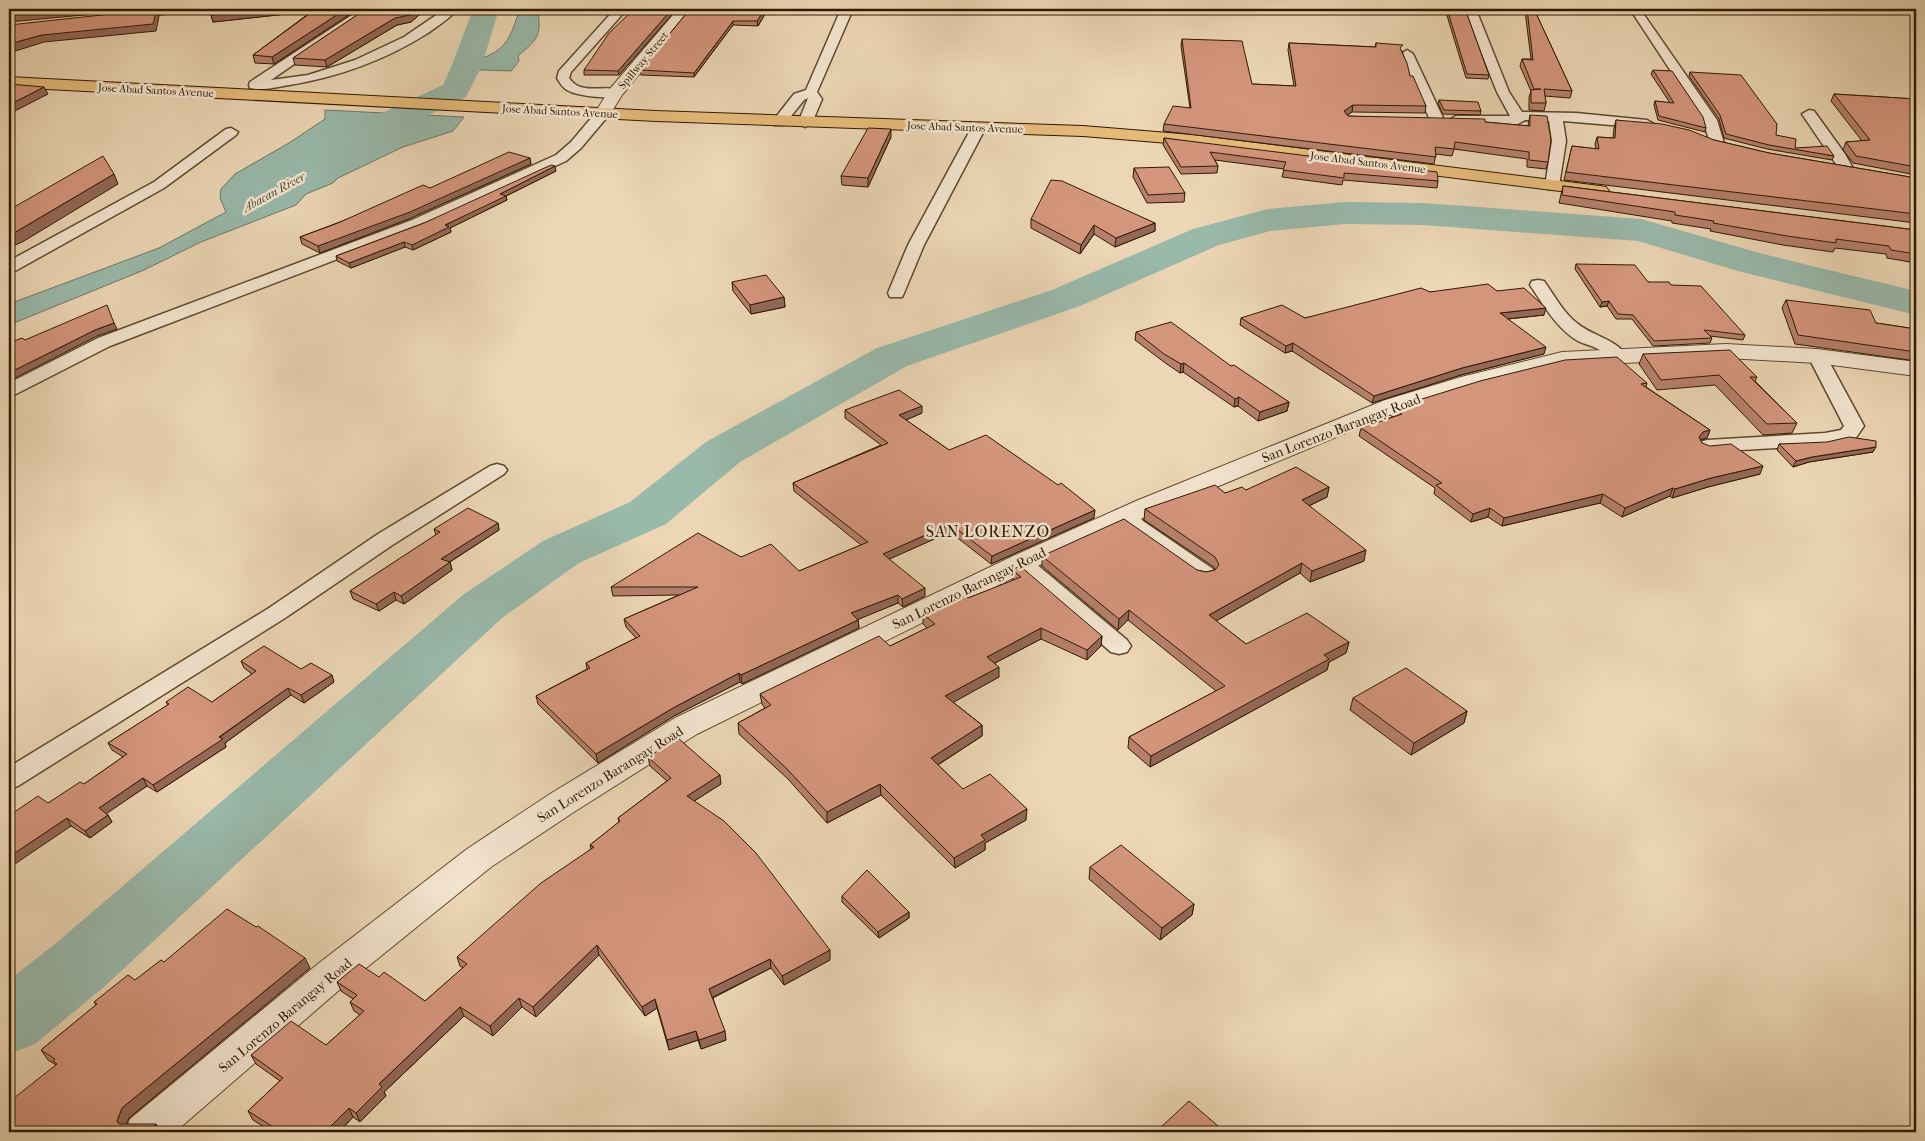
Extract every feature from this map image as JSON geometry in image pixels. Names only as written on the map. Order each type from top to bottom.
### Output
[{"type":"highway","name":"Jose Abad Santos Avenue","points":[[9,82],[779,122],[979,127],[1142,135],[1615,193]]},
{"type":"street","points":[[110,16],[180,9]]},
{"type":"street","points":[[368,9],[255,85],[277,84],[309,78],[378,57],[436,22],[452,9]]},
{"type":"street","points":[[615,93],[580,90],[570,87],[563,78],[565,71],[621,9]]},
{"type":"street","name":"Spillway Street","points":[[595,113],[615,93],[685,9]]},
{"type":"street","points":[[779,122],[799,98],[811,92],[844,16],[849,9]]},
{"type":"street","points":[[1635,9],[1710,120],[1717,143]]},
{"type":"street","points":[[1471,12],[1503,92],[1512,110],[1518,116],[1598,118],[1660,126]]},
{"type":"street","points":[[1407,54],[1437,120]]},
{"type":"street","points":[[805,123],[815,99],[811,92]]},
{"type":"street","points":[[9,390],[104,342],[418,223],[561,158],[576,145],[592,124],[595,113]]},
{"type":"street","points":[[1810,114],[1847,170]]},
{"type":"street","points":[[1418,120],[1508,121],[1518,120],[1518,116]]},
{"type":"street","points":[[1552,186],[1558,152],[1558,128],[1554,116]]},
{"type":"street","points":[[896,293],[916,244],[979,127]]},
{"type":"street","points":[[9,268],[158,185],[230,132]]},
{"type":"street","points":[[1699,136],[1734,147]]},
{"type":"street","points":[[1829,167],[1864,172]]},
{"type":"street","points":[[1538,285],[1569,326],[1617,354]]},
{"type":"street","name":"San Lorenzo Barangay Road","points":[[145,1132],[332,974],[479,858],[562,803],[686,726],[1021,563],[1125,516],[1393,406],[1469,382],[1562,359],[1617,354],[1726,351],[1817,356],[1916,369]]},
{"type":"street","points":[[1707,446],[1825,440],[1848,435],[1854,426],[1817,356]]},
{"type":"street","points":[[9,779],[277,612],[386,539],[497,470]]},
{"type":"street","points":[[1125,516],[1135,526],[1205,574]]},
{"type":"street","points":[[1021,563],[1119,646]]},
{"type":"water","points":[[520,9],[538,9],[539,31],[530,45],[518,56],[519,61],[511,71],[455,69],[463,64],[487,56],[502,47],[510,35]]},
{"type":"water","points":[[325,110],[464,117],[453,131],[403,147],[338,178],[333,183],[306,194],[296,205],[201,242],[144,270],[9,325],[9,304],[159,248],[226,212],[220,198],[221,189],[235,174],[289,143],[325,119]]},
{"type":"building","points":[[9,9],[73,9],[9,15]]},
{"type":"building","points":[[157,9],[153,24],[42,35],[9,44],[9,25]]},
{"type":"building","points":[[209,9],[270,9],[211,15]]},
{"type":"building","points":[[316,9],[346,9],[272,57],[253,55]]},
{"type":"building","points":[[366,9],[417,9],[410,15],[395,18],[325,60],[293,58]]},
{"type":"building","points":[[634,9],[672,9],[618,71],[584,70],[609,33]]},
{"type":"building","points":[[690,9],[765,9],[757,21],[733,21],[694,73],[640,70]]},
{"type":"building","points":[[1447,9],[1465,9],[1489,75],[1467,74]]},
{"type":"building","points":[[1527,9],[1534,9],[1572,91],[1544,89],[1546,103],[1531,103],[1531,90],[1541,89],[1534,89],[1522,59],[1533,60]]},
{"type":"building","points":[[1182,39],[1242,41],[1252,84],[1296,86],[1289,43],[1376,47],[1376,43],[1403,45],[1400,48],[1407,63],[1410,76],[1413,76],[1426,106],[1353,105],[1344,111],[1348,116],[1485,119],[1485,122],[1530,126],[1530,115],[1547,116],[1551,140],[1548,162],[1529,160],[1529,152],[1455,142],[1454,149],[1435,147],[1436,157],[1164,124],[1173,106],[1191,108]]},
{"type":"building","points":[[1653,70],[1672,71],[1703,117],[1706,128],[1659,116],[1655,101],[1674,103]]},
{"type":"building","points":[[1690,72],[1741,75],[1777,124],[1776,135],[1796,139],[1795,148],[1827,146],[1834,156],[1769,145],[1726,134],[1720,115]]},
{"type":"building","points":[[9,84],[44,87],[9,105]]},
{"type":"building","points":[[1834,94],[1916,99],[1916,167],[1856,156],[1846,142],[1870,140]]},
{"type":"building","points":[[1439,100],[1478,102],[1481,111],[1444,110]]},
{"type":"building","points":[[1616,120],[1662,124],[1689,130],[1714,140],[1769,153],[1916,178],[1916,214],[1566,172],[1572,146],[1599,149],[1597,137],[1615,138]]},
{"type":"building","points":[[868,128],[891,129],[868,178],[841,176]]},
{"type":"building","points":[[1164,138],[1437,172],[1438,181],[1344,173],[1344,178],[1283,170],[1286,162],[1210,152],[1218,166],[1181,167]]},
{"type":"building","points":[[509,152],[530,158],[410,212],[318,246],[300,237],[338,223],[423,185],[430,188]]},
{"type":"building","points":[[103,156],[114,174],[9,236],[9,210]]},
{"type":"building","points":[[551,165],[555,166],[500,194],[506,196],[445,225],[449,227],[412,245],[404,242],[349,263],[336,256],[424,223]]},
{"type":"building","points":[[1169,167],[1185,193],[1148,195],[1134,168]]},
{"type":"building","points":[[1051,180],[1062,181],[1155,223],[1116,238],[1094,225],[1081,245],[1031,219]]},
{"type":"building","points":[[1563,186],[1916,230],[1916,254],[1891,250],[1889,246],[1836,239],[1836,243],[1787,236],[1675,215],[1675,212],[1562,195]]},
{"type":"building","points":[[1576,264],[1635,265],[1648,282],[1669,282],[1671,285],[1701,286],[1745,335],[1704,330],[1712,338],[1654,341],[1633,315],[1618,314],[1609,301],[1602,302]]},
{"type":"building","points":[[766,275],[784,297],[750,305],[732,282]]},
{"type":"building","points":[[1488,284],[1497,291],[1524,288],[1546,308],[1500,313],[1546,347],[1462,368],[1374,396],[1293,343],[1286,346],[1241,318],[1282,305],[1305,318],[1421,288],[1430,292]]},
{"type":"building","points":[[1786,300],[1870,310],[1876,323],[1916,329],[1916,352],[1798,335]]},
{"type":"building","points":[[107,305],[114,323],[95,330],[9,373],[9,343],[22,338],[25,340]]},
{"type":"building","points":[[1171,322],[1231,366],[1234,365],[1289,402],[1260,412],[1239,397],[1235,399],[1184,363],[1181,364],[1164,354],[1136,332]]},
{"type":"building","points":[[1730,350],[1757,377],[1750,377],[1797,423],[1767,424],[1719,375],[1661,380],[1643,354]]},
{"type":"building","points":[[1617,357],[1647,383],[1641,384],[1710,430],[1703,432],[1699,437],[1702,443],[1710,446],[1731,444],[1763,466],[1673,488],[1625,508],[1603,494],[1504,518],[1490,508],[1473,514],[1436,485],[1442,483],[1361,428],[1402,414],[1393,408],[1480,381],[1565,360]]},
{"type":"building","points":[[899,390],[922,406],[899,415],[949,450],[986,435],[1058,485],[1061,483],[1095,510],[992,556],[950,524],[883,554],[925,588],[902,599],[898,595],[851,613],[858,620],[741,675],[739,673],[673,708],[596,754],[536,696],[590,668],[586,663],[640,636],[624,619],[698,587],[611,587],[698,533],[741,557],[771,544],[799,571],[868,542],[793,483],[888,443],[845,410]]},
{"type":"building","points":[[1849,437],[1876,441],[1876,447],[1796,461],[1779,444],[1827,442]]},
{"type":"building","points":[[1296,467],[1329,487],[1302,500],[1366,550],[1312,571],[1302,563],[1209,615],[1246,644],[1307,613],[1349,642],[1324,655],[1329,659],[1151,756],[1129,737],[1225,686],[1129,610],[1119,619],[1042,556],[1124,519],[1197,570],[1206,572],[1215,570],[1219,565],[1215,557],[1145,509],[1215,485],[1225,493],[1242,487],[1246,490]]},
{"type":"building","points":[[468,508],[498,523],[441,559],[450,562],[401,596],[394,592],[376,604],[350,591],[440,532],[434,529]]},
{"type":"building","points":[[1020,566],[1102,636],[1087,650],[1041,628],[987,657],[999,667],[945,696],[982,725],[931,758],[963,789],[990,774],[1027,809],[981,835],[985,840],[954,858],[880,784],[827,812],[787,769],[738,723],[771,705],[760,694],[879,636],[890,646],[935,624],[923,614],[963,594],[968,598],[1021,577],[1012,570]]},
{"type":"building","points":[[264,646],[301,669],[311,663],[332,675],[301,695],[288,688],[219,737],[223,739],[153,785],[143,778],[99,808],[108,815],[85,831],[67,818],[9,857],[9,809],[13,813],[38,796],[48,803],[80,782],[84,784],[127,754],[108,743],[169,704],[166,702],[188,687],[212,702],[256,671],[241,661]]},
{"type":"building","points":[[1406,668],[1467,711],[1414,743],[1353,698]]},
{"type":"building","points":[[678,738],[720,775],[687,796],[724,821],[756,853],[830,950],[782,976],[770,959],[709,989],[725,1031],[699,1040],[696,1031],[667,1040],[655,999],[642,1007],[597,945],[533,1007],[519,998],[490,1026],[460,1007],[379,1084],[382,1087],[356,1113],[349,1108],[325,1132],[281,1132],[248,1111],[283,1078],[251,1055],[291,1021],[326,1045],[364,1011],[350,1002],[357,995],[337,982],[359,964],[379,977],[384,972],[425,1001],[467,964],[457,957],[541,883],[594,847],[590,845],[620,821],[618,818],[671,778],[648,757]]},
{"type":"building","points":[[1121,845],[1194,904],[1162,928],[1090,867]]},
{"type":"building","points":[[867,870],[909,912],[878,932],[842,896]]},
{"type":"building","points":[[227,909],[256,927],[258,926],[305,958],[122,1108],[117,1121],[119,1124],[156,1124],[147,1132],[136,1130],[133,1132],[9,1132],[9,1102],[57,1064],[53,1061],[55,1059],[41,1050],[97,1004],[94,1002],[128,975],[135,980],[161,960],[164,962]]},
{"type":"building","points":[[1189,1101],[1225,1132],[1165,1132],[1160,1128]]},
{"type":"waterway","name":"Abacan River","points":[[344,150],[382,125],[455,91],[467,65],[486,9]]},
{"type":"waterway","points":[[9,1022],[80,965],[483,606],[561,552],[648,513],[723,452],[892,357],[1066,298],[1206,237],[1268,220],[1345,213],[1424,214],[1641,230],[1752,263],[1916,303]]},
{"type":"district","name":"SAN LORENZO","points":[[988,531]]}]
